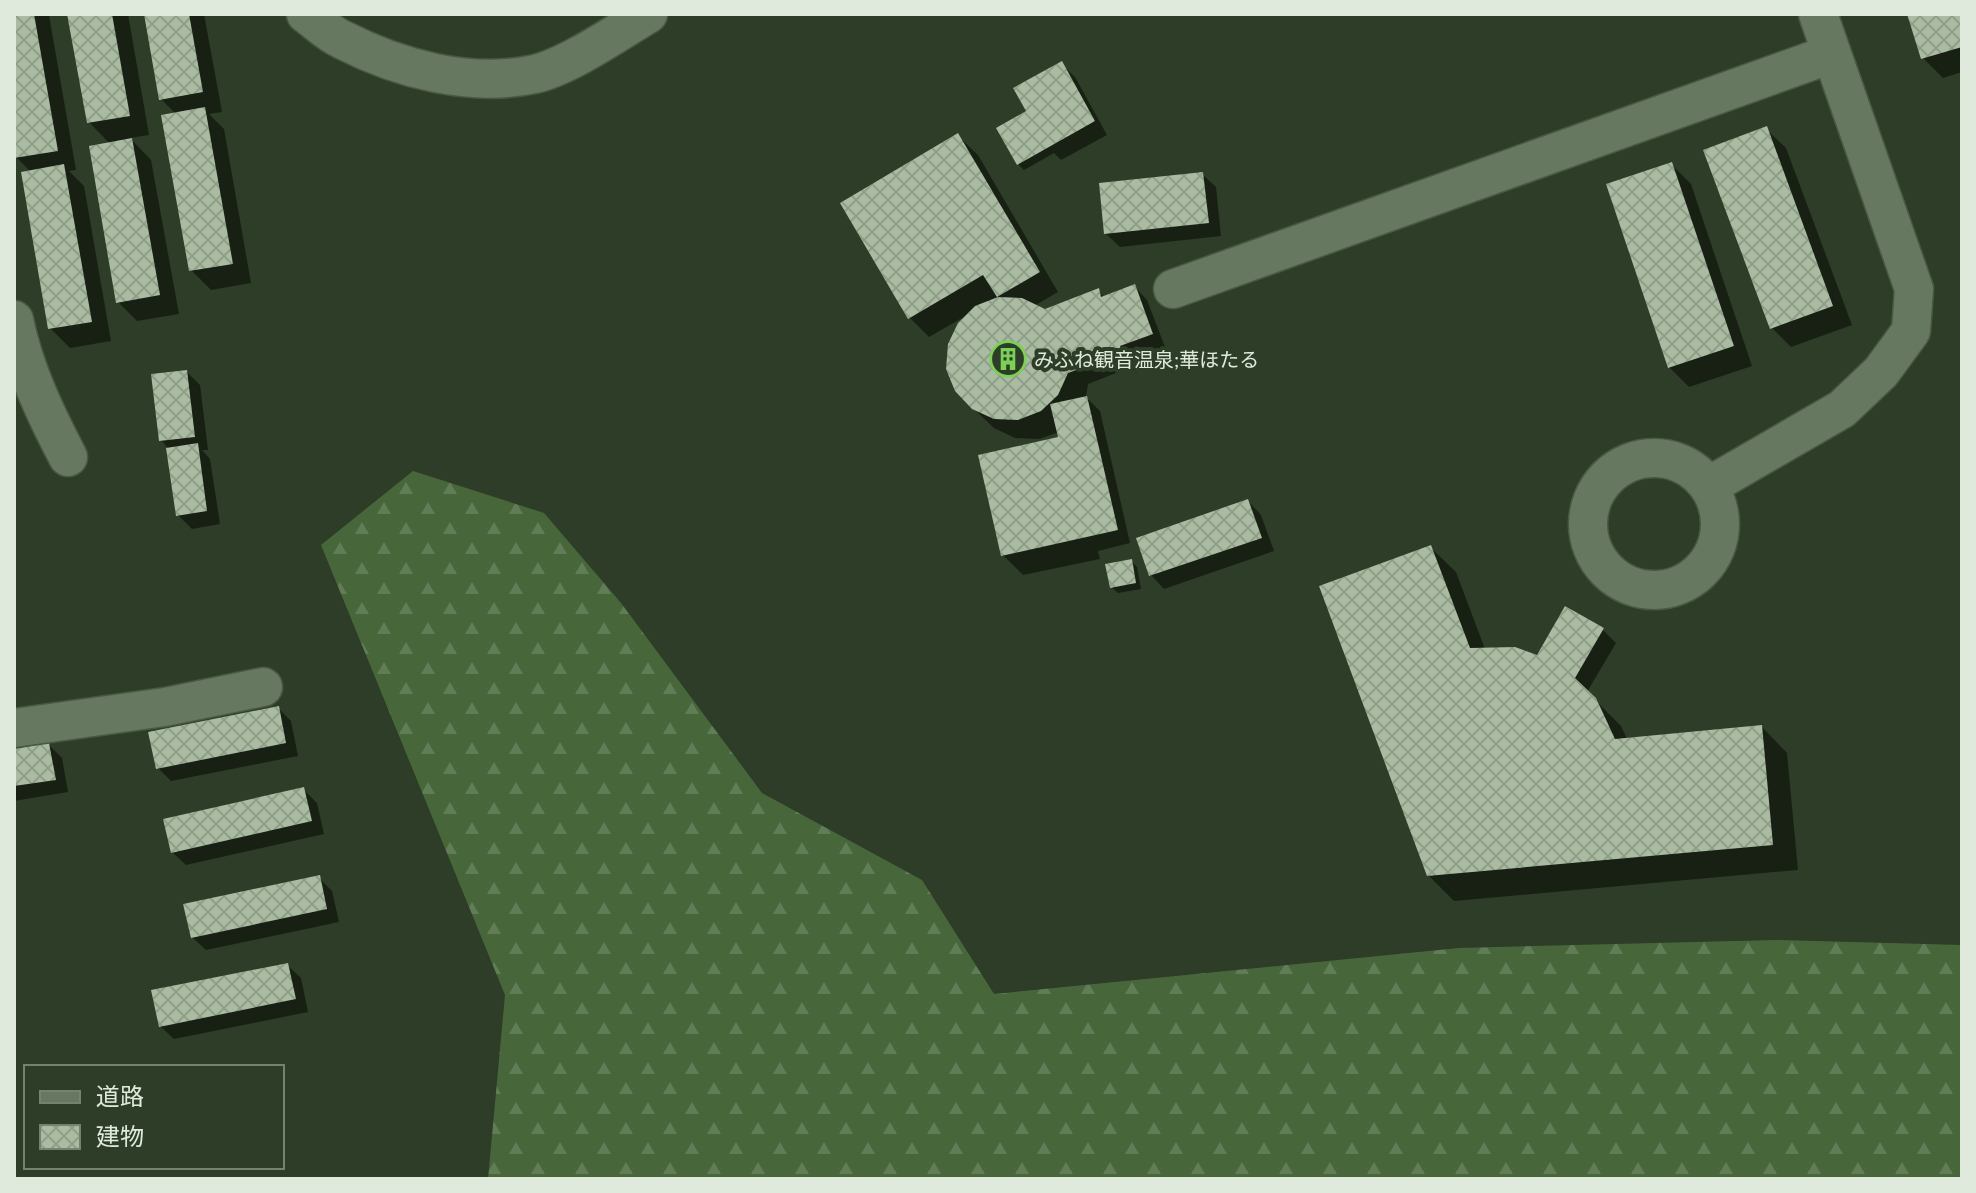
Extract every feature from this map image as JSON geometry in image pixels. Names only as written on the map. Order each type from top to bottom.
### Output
[{"type":"street","points":[[306,14],[339,39],[380,56],[437,74],[484,79],[537,73],[590,49],[648,14]]},
{"type":"street","points":[[1709,486],[1842,409],[1881,372],[1911,331],[1914,289],[1818,14]]},
{"type":"street","points":[[1173,289],[1831,54]]},
{"type":"street","points":[[14,320],[20,347],[41,404],[68,457]]},
{"type":"street","points":[[14,728],[165,707],[263,687]]},
{"type":"green space","points":[[413,471],[544,513],[621,603],[762,793],[922,880],[994,994],[1459,948],[1777,940],[1962,945],[1962,1179],[488,1179],[505,995],[321,545]]},
{"type":"building","points":[[14,14],[34,14],[58,151],[14,158]]},
{"type":"building","points":[[67,14],[112,14],[130,116],[87,123]]},
{"type":"building","points":[[144,14],[189,14],[203,92],[159,100]]},
{"type":"building","points":[[1907,14],[1962,14],[1962,47],[1921,59]]},
{"type":"building","points":[[1062,61],[1095,121],[1017,165],[996,128],[1026,111],[1013,88]]},
{"type":"building","points":[[205,107],[233,264],[189,271],[161,115]]},
{"type":"building","points":[[1767,126],[1833,306],[1770,329],[1703,150]]},
{"type":"building","points":[[958,133],[1040,272],[997,297],[983,275],[908,319],[840,203]]},
{"type":"building","points":[[132,138],[160,295],[116,303],[89,146]]},
{"type":"building","points":[[1672,162],[1734,346],[1668,368],[1606,184]]},
{"type":"building","points":[[64,164],[92,322],[48,329],[21,172]]},
{"type":"building","points":[[1203,172],[1209,223],[1104,234],[1099,183]]},
{"type":"building","name":"みふね観音温泉;華ほたる","points":[[1135,284],[1153,334],[1120,346],[1123,353],[1068,373],[1058,395],[1041,411],[1018,420],[994,419],[972,409],[955,391],[946,369],[948,344],[958,323],[975,306],[998,297],[1022,298],[1045,309],[1099,288],[1101,297]]},
{"type":"building","points":[[187,370],[195,437],[159,441],[151,374]]},
{"type":"building","points":[[1087,396],[1118,530],[1001,556],[978,455],[1058,437],[1050,404]]},
{"type":"building","points":[[198,443],[207,511],[176,516],[166,448]]},
{"type":"building","points":[[1248,499],[1262,538],[1149,576],[1136,538]]},
{"type":"building","points":[[1431,545],[1470,648],[1515,647],[1537,655],[1565,606],[1604,628],[1575,678],[1596,698],[1615,739],[1762,725],[1773,845],[1427,876],[1319,586]]},
{"type":"building","points":[[1132,559],[1136,583],[1110,588],[1105,564]]},
{"type":"building","points":[[279,706],[286,743],[156,769],[148,732]]},
{"type":"building","points":[[49,743],[56,780],[14,786],[14,749]]},
{"type":"building","points":[[304,787],[312,821],[171,853],[163,819]]},
{"type":"building","points":[[320,875],[327,909],[191,938],[183,904]]},
{"type":"building","points":[[288,963],[296,999],[159,1027],[151,990]]},
{"type":"place","name":"みふね観音温泉;華ほたる","points":[[1008,359]]}]
